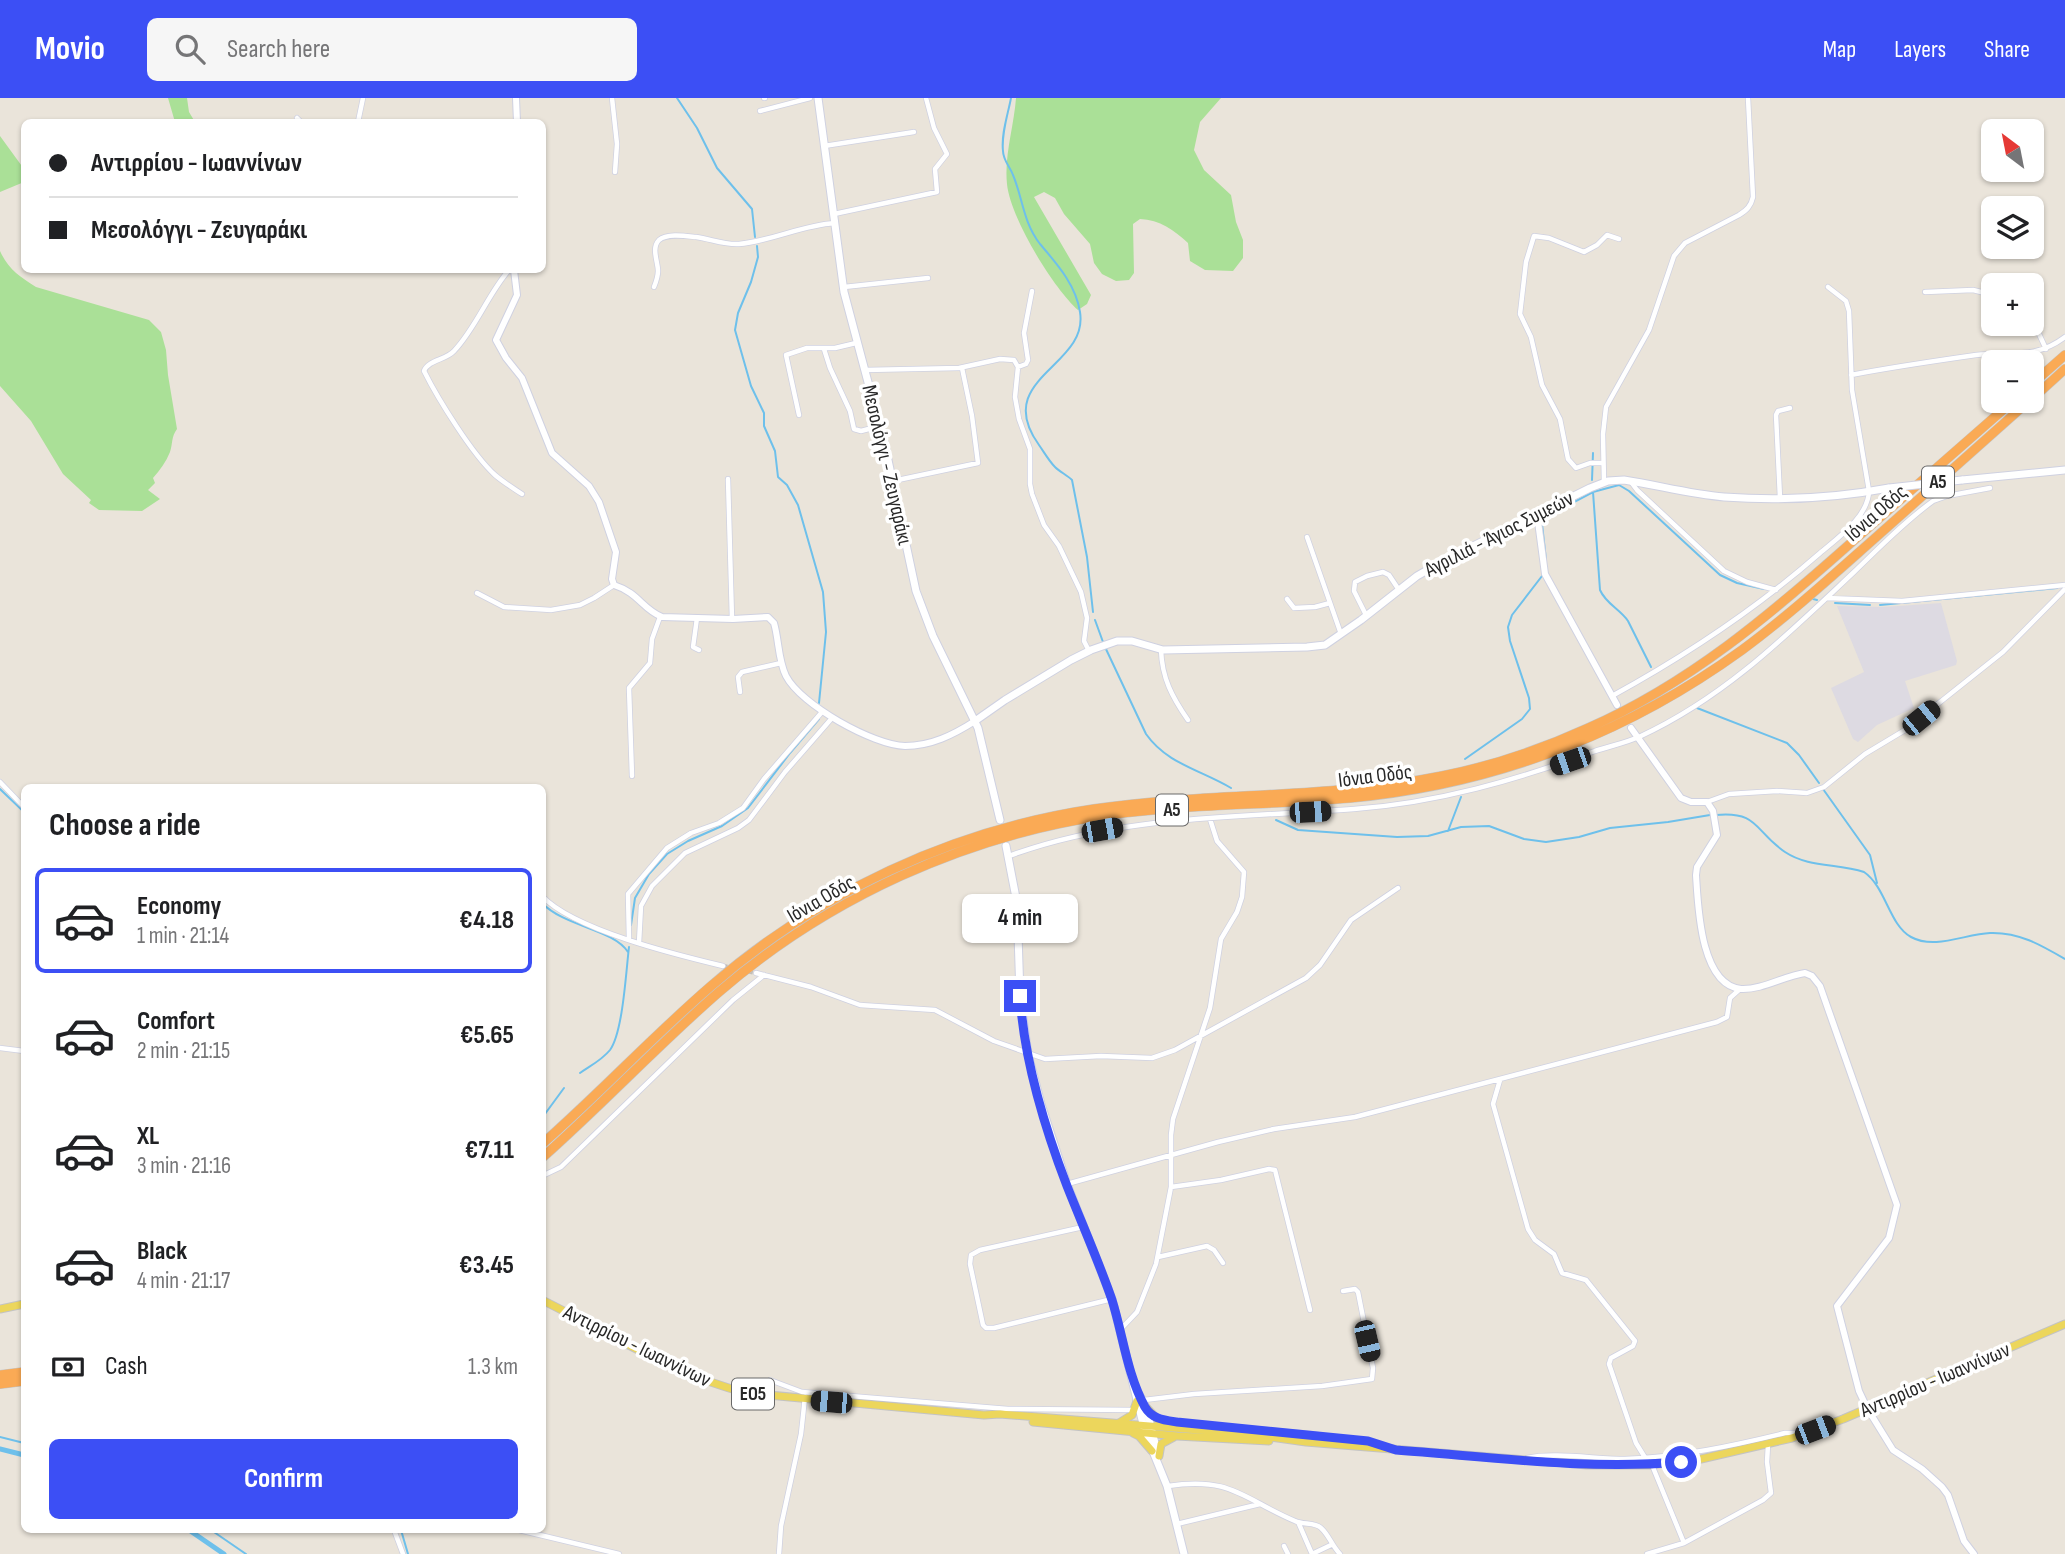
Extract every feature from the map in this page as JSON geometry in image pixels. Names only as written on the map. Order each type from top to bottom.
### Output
[{"type":"highway","points":[[2044,373],[2065,355]]},
{"type":"highway","name":"Ιόνια Οδός","points":[[2044,388],[2065,369]]},
{"type":"highway","name":"Ιόνια Οδός","points":[[546,1139],[692,1002],[739,962],[792,924],[844,893],[915,859],[998,830],[1092,809],[1348,789],[1444,776],[1526,752],[1620,713],[1688,675],[1745,635],[1999,413]]},
{"type":"highway","name":"Ιόνια Οδός","points":[[546,1154],[690,1018],[780,944],[836,909],[927,865],[1014,836],[1105,816],[1350,798],[1444,784],[1529,761],[1633,718],[1696,681],[1759,636],[1828,579],[2016,413]]},
{"type":"highway","points":[[0,1375],[21,1372]]},
{"type":"highway","points":[[0,1384],[21,1381]]},
{"type":"main road","name":"Μεσολόγγι - Ζευγαράκι","points":[[817,98],[843,287],[880,426],[923,613],[984,745],[1000,820]]},
{"type":"main road","name":"Αγριλιά - Άγιος Συμεών","points":[[975,721],[1033,683],[1090,651],[1117,641],[1132,640],[1161,650],[1325,645],[1452,555],[1604,482],[1630,481],[1722,497],[1781,499],[2065,470]]},
{"type":"main road","points":[[1006,846],[1018,915],[1020,996],[1028,1054],[1067,1184],[1112,1299],[1140,1405],[1167,1486],[1184,1554]]},
{"type":"main road","name":"Αντιρρίου - Ιωαννίνων","points":[[546,1302],[692,1376],[761,1395],[984,1415],[1114,1423],[1148,1430]]},
{"type":"main road","points":[[0,1308],[21,1304]]},
{"type":"main road","name":"Αντιρρίου - Ιωαννίνων","points":[[984,1415],[995,1419],[1122,1430],[1587,1465],[1701,1459],[1768,1445],[1807,1433],[2065,1324]]},
{"type":"main road","points":[[1140,1405],[1180,1433]]},
{"type":"main road","points":[[1114,1423],[1128,1419],[1140,1405]]},
{"type":"main road","points":[[1122,1430],[1139,1436],[1155,1453]]},
{"type":"main road","points":[[1155,1453],[1162,1443],[1180,1433]]},
{"type":"street","points":[[359,119],[363,98]]},
{"type":"street","points":[[516,98],[517,119]]},
{"type":"street","points":[[612,98],[617,144],[615,172]]},
{"type":"street","points":[[760,111],[817,98]]},
{"type":"street","points":[[834,214],[937,192],[935,169],[947,154],[934,128],[926,98]]},
{"type":"street","points":[[1604,482],[1606,407],[1649,330],[1674,256],[1685,243],[1746,211],[1752,203],[1748,98]]},
{"type":"street","points":[[823,146],[914,132]]},
{"type":"street","points":[[654,287],[658,273],[655,248],[658,241],[665,237],[693,237],[738,244],[835,223]]},
{"type":"street","points":[[1603,463],[1576,468],[1568,459],[1560,419],[1542,385],[1531,337],[1521,317],[1520,304],[1534,236],[1549,238],[1584,252],[1607,235],[1619,239]]},
{"type":"street","points":[[507,273],[492,291],[456,349],[444,359],[426,366],[424,371],[453,418],[493,473],[522,494]]},
{"type":"street","points":[[514,273],[517,295],[496,340],[522,378],[552,453],[589,486],[599,502],[616,552],[612,579],[614,584],[629,590],[660,617],[772,618],[782,663],[793,686],[822,712],[889,744],[902,746],[935,741],[960,731],[975,721]]},
{"type":"street","points":[[843,287],[928,278]]},
{"type":"street","points":[[1612,696],[1709,639],[1776,590],[1852,524],[1867,504],[1869,491],[1851,375],[1849,311],[1846,301],[1829,287]]},
{"type":"street","points":[[1018,367],[1026,364],[1028,360],[1024,333],[1032,291]]},
{"type":"street","points":[[1925,292],[1981,292]]},
{"type":"street","points":[[2040,336],[2046,349]]},
{"type":"street","points":[[1851,375],[1979,355],[2024,354],[2046,349],[2065,337]]},
{"type":"street","points":[[799,415],[786,356],[789,352],[856,343]]},
{"type":"street","points":[[824,349],[850,411],[854,429],[861,431],[880,426]]},
{"type":"street","points":[[864,370],[962,368],[1011,358],[1018,367],[1016,397],[1021,430],[1030,449],[1032,494],[1044,525],[1059,546],[1081,592],[1087,618],[1084,641],[1090,651]]},
{"type":"street","points":[[892,481],[978,463],[962,368]]},
{"type":"street","points":[[1781,499],[1776,415],[1778,411],[1790,408]]},
{"type":"street","points":[[727,479],[732,619]]},
{"type":"street","points":[[1630,481],[1724,570],[1747,582],[1776,590]]},
{"type":"street","points":[[1009,856],[1040,844],[1102,830],[1210,818],[1354,809],[1443,796],[1535,773],[1638,737],[1724,689],[1933,502],[1947,496],[1990,488]]},
{"type":"street","points":[[1537,514],[1545,574],[1617,705]]},
{"type":"street","points":[[1307,537],[1341,635]]},
{"type":"street","points":[[1367,616],[1354,591],[1355,582],[1383,572],[1389,575],[1399,590]]},
{"type":"street","points":[[477,593],[504,607],[551,611],[580,605],[614,584]]},
{"type":"street","points":[[1826,598],[1902,601],[2065,587]]},
{"type":"street","points":[[1632,728],[1681,798],[1691,802],[1707,802],[1729,794],[1777,791],[1807,793],[1824,787],[1865,754],[1905,730],[2003,652],[2065,587]]},
{"type":"street","points":[[1287,599],[1294,608],[1330,603]]},
{"type":"street","points":[[632,776],[629,688],[650,663],[652,639],[660,617]]},
{"type":"street","points":[[697,618],[693,646],[699,650]]},
{"type":"street","points":[[1161,650],[1164,680],[1188,720]]},
{"type":"street","points":[[740,692],[738,677],[742,672],[782,663]]},
{"type":"street","points":[[629,939],[627,896],[657,859],[680,839],[719,823],[743,808],[764,779],[822,712]]},
{"type":"street","points":[[639,943],[641,906],[652,886],[685,853],[749,820],[785,772],[832,718]]},
{"type":"street","points":[[0,782],[21,804]]},
{"type":"street","points":[[1707,802],[1714,815],[1717,835],[1696,870],[1702,927],[1709,961],[1719,979],[1740,989]]},
{"type":"street","points":[[1120,1330],[1137,1312],[1153,1275],[1171,1186],[1173,1119],[1203,1035],[1210,1008],[1219,945],[1237,912],[1245,876],[1240,866],[1217,841],[1210,818]]},
{"type":"street","points":[[756,973],[811,987],[860,1005],[934,1010],[980,1035],[1028,1054],[1050,1059],[1101,1056],[1152,1058],[1169,1053],[1306,978],[1320,965],[1351,920],[1398,888]]},
{"type":"street","points":[[546,900],[570,917],[639,943],[723,966]]},
{"type":"street","points":[[1067,1184],[1274,1129],[1355,1118],[1723,1020],[1728,1014],[1730,998],[1740,989],[1802,973],[1812,976],[1897,1205],[1889,1238],[1837,1306],[1859,1391],[1894,1450],[1922,1469],[1948,1495],[1964,1541],[1974,1554]]},
{"type":"street","points":[[546,1174],[561,1167],[733,1000],[765,974]]},
{"type":"street","points":[[0,1048],[21,1051]]},
{"type":"street","points":[[1500,1080],[1493,1104],[1528,1229],[1535,1240],[1554,1254],[1562,1273],[1581,1277],[1588,1282],[1635,1341],[1633,1346],[1611,1358],[1609,1362],[1636,1443],[1648,1462],[1684,1543]]},
{"type":"street","points":[[1171,1186],[1275,1170],[1310,1310]]},
{"type":"street","points":[[1084,1226],[980,1250],[971,1255],[970,1264],[983,1325],[992,1328],[1112,1299]]},
{"type":"street","points":[[1157,1257],[1207,1246],[1214,1250],[1223,1263]]},
{"type":"street","points":[[761,1395],[770,1380],[802,1392],[1016,1409],[1140,1405],[1194,1394],[1372,1379],[1373,1368],[1358,1292],[1355,1289],[1343,1291]]},
{"type":"street","points":[[779,1554],[781,1526],[799,1447],[806,1400],[802,1392]]},
{"type":"street","points":[[1153,1416],[1177,1422],[1368,1441],[1396,1450]]},
{"type":"street","points":[[1648,1462],[1785,1433],[1807,1433]]},
{"type":"street","points":[[1647,1554],[1684,1543],[1718,1526],[1771,1493],[1768,1445]]},
{"type":"street","points":[[1167,1486],[1213,1484],[1244,1494],[1299,1523],[1320,1527],[1340,1554]]},
{"type":"street","points":[[1176,1524],[1260,1504]]},
{"type":"street","points":[[1299,1523],[1312,1554],[1331,1545]]},
{"type":"street","points":[[395,1533],[402,1554]]},
{"type":"street","points":[[532,1533],[619,1554]]},
{"type":"street","points":[[1284,1546],[1288,1554]]},
{"type":"shaded area","points":[[1941,603],[1956,665],[1905,681],[1914,708],[1877,725],[1858,742],[1853,739],[1831,688],[1864,672],[1837,606],[1884,607]]},
{"type":"green space","points":[[168,98],[187,98],[193,119],[174,119]]},
{"type":"green space","points":[[1016,98],[1221,98],[1200,122],[1194,150],[1204,170],[1231,195],[1236,222],[1243,240],[1243,258],[1233,271],[1205,270],[1190,261],[1188,243],[1177,234],[1166,226],[1140,219],[1133,224],[1134,273],[1129,280],[1116,281],[1102,274],[1094,263],[1090,244],[1064,214],[1055,198],[1044,192],[1034,197],[1091,295],[1087,304],[1078,310],[1057,286],[1034,251],[1010,198],[1007,163]]},
{"type":"green space","points":[[0,136],[21,165],[21,183],[0,192]]},
{"type":"green space","points":[[0,251],[15,272],[36,287],[149,320],[161,332],[177,429],[168,456],[153,478],[155,483],[148,490],[160,499],[142,511],[99,510],[89,503],[91,500],[63,474],[31,421],[0,386]]},
{"type":"waterway","points":[[677,98],[697,128],[717,168],[752,209],[755,237]]},
{"type":"waterway","points":[[1011,98],[1003,138],[1004,157],[1012,172],[1034,236],[1070,284],[1080,312],[1079,331],[1071,347],[1033,388],[1026,404],[1027,422],[1051,462],[1072,480],[1087,557],[1093,612]]},
{"type":"waterway","points":[[757,246],[758,257],[738,313],[735,330],[751,386],[764,413],[764,426],[775,451],[778,477],[787,485],[798,505],[823,592],[826,632],[819,703]]},
{"type":"waterway","points":[[1592,480],[1593,453]]},
{"type":"waterway","points":[[1546,560],[1542,524],[1544,518],[1593,492],[1619,485],[1629,491],[1720,575],[1737,583],[1764,589]]},
{"type":"waterway","points":[[1593,492],[1600,590],[1628,621],[1651,667]]},
{"type":"waterway","points":[[1465,759],[1522,719],[1530,709],[1508,627],[1512,615],[1542,576]]},
{"type":"waterway","points":[[1880,605],[2057,588]]},
{"type":"waterway","points":[[1813,599],[1817,600]]},
{"type":"waterway","points":[[1835,603],[1870,605]]},
{"type":"waterway","points":[[1095,620],[1103,642]]},
{"type":"waterway","points":[[1105,647],[1146,734],[1154,744],[1174,760],[1231,788]]},
{"type":"waterway","points":[[1697,708],[1787,743],[1819,783]]},
{"type":"waterway","points":[[631,925],[635,898],[649,874],[667,854],[722,826],[748,808],[819,719]]},
{"type":"waterway","points":[[0,789],[21,809]]},
{"type":"waterway","points":[[1823,789],[1870,855],[1877,883]]},
{"type":"waterway","points":[[1448,831],[1461,797]]},
{"type":"waterway","points":[[1276,820],[1298,830],[1397,837],[1428,836],[1461,827],[1489,826],[1524,839],[1546,842],[1579,837],[1610,828],[1710,815]]},
{"type":"waterway","points":[[1716,815],[1749,819],[1785,852],[1804,861],[1864,872],[1878,887],[1897,924],[1911,937],[1920,941],[1940,942],[2001,933],[2038,944],[2065,959]]},
{"type":"waterway","points":[[546,906],[563,918],[611,938],[628,952]]},
{"type":"waterway","points":[[580,1073],[603,1057],[614,1041],[621,1016],[629,947]]},
{"type":"waterway","points":[[546,1113],[564,1088]]},
{"type":"waterway","points":[[0,1437],[21,1442]]},
{"type":"waterway","points":[[0,1449],[21,1454]]},
{"type":"waterway","points":[[193,1533],[224,1554]]},
{"type":"waterway","points":[[215,1533],[246,1554]]},
{"type":"waterway","points":[[402,1533],[408,1554]]},
{"type":"tunnel","points":[[723,966],[756,973]]},
{"type":"route","points":[[1020,996],[1028,1054],[1050,1135],[1112,1299],[1133,1381],[1146,1408],[1153,1416],[1177,1422],[1368,1441],[1396,1450],[1587,1465],[1633,1466],[1681,1462]]}]
